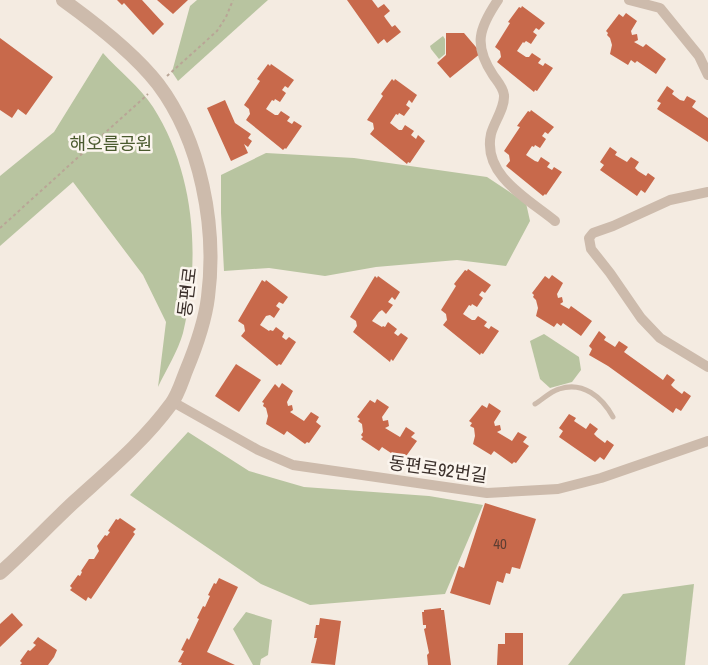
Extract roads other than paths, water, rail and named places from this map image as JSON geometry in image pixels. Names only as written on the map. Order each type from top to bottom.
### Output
[{"type":"street","name":"동편로","points":[[2,568],[109,472],[173,402],[194,353],[208,297],[208,232],[200,173],[187,133],[158,84],[138,61],[63,0]]},
{"type":"street","points":[[498,0],[487,16],[480,37],[483,55],[504,96],[491,134],[490,153],[497,172],[555,220]]},
{"type":"street","points":[[629,0],[660,8],[699,56],[708,75]]},
{"type":"street","points":[[708,192],[670,200],[614,226],[593,232],[588,238],[591,249],[641,318],[660,338],[708,368]]},
{"type":"street","name":"동편로92번길","points":[[173,402],[258,450],[293,465],[487,493],[558,489],[590,481],[708,441]]},
{"type":"lane","points":[[535,405],[558,389],[577,387],[593,392],[606,404],[613,417]]},
{"type":"park label","name":"해오름공원","points":[[111,143]]}]
